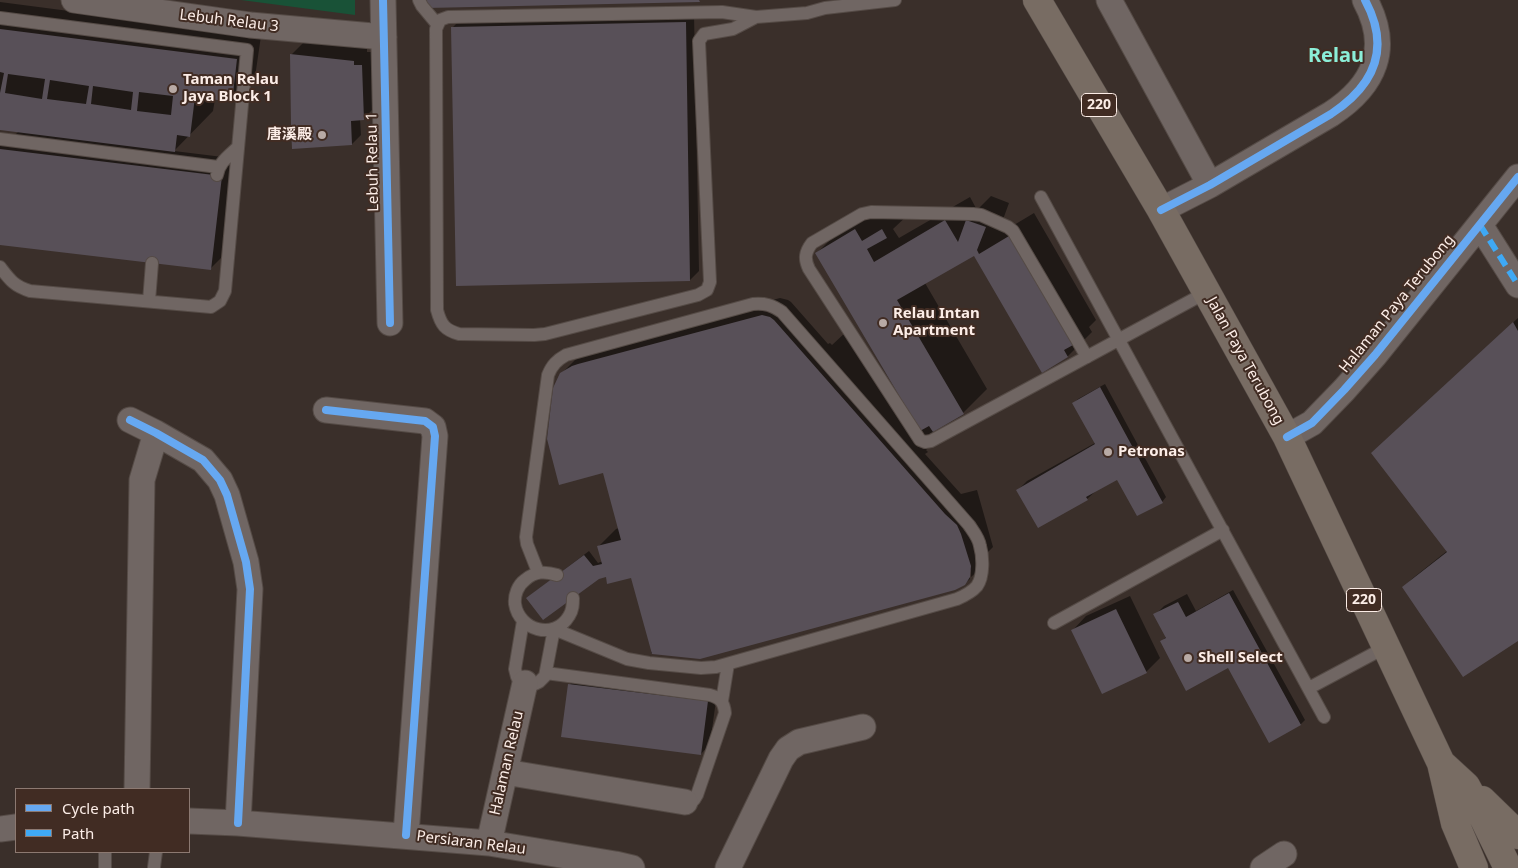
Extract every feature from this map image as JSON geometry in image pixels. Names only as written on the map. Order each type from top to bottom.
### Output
[{"type":"main road","name":"Jalan Paya Terubong","points":[[1037,0],[1161,210],[1287,437],[1441,763],[1455,823],[1474,868]]},
{"type":"main road","name":"Jalan Paya Terubong","points":[[1441,763],[1466,786],[1508,868]]},
{"type":"main road","points":[[1466,786],[1518,835]]},
{"type":"street","name":"Lebuh Relau 3","points":[[74,0],[248,37],[384,37]]},
{"type":"street","name":"Lebuh Relau 1","points":[[383,0],[390,323]]},
{"type":"street","points":[[1108,0],[1210,186]]},
{"type":"street","points":[[1161,210],[1210,186],[1331,114],[1349,100],[1372,71],[1378,52],[1378,31],[1365,0]]},
{"type":"street","name":"Halaman Paya Terubong","points":[[1287,437],[1312,423],[1375,355],[1518,176]]},
{"type":"street","points":[[1480,224],[1518,285]]},
{"type":"street","points":[[326,410],[425,421],[433,427],[435,436],[406,835]]},
{"type":"street","points":[[130,420],[203,460],[220,480],[227,495],[246,562],[250,589],[238,823]]},
{"type":"street","points":[[138,788],[142,480],[156,433]]},
{"type":"street","name":"Halaman Relau","points":[[489,843],[505,772],[536,678]]},
{"type":"street","points":[[728,868],[781,759],[788,749],[799,742],[862,727]]},
{"type":"street","points":[[505,772],[685,802]]},
{"type":"street","name":"Persiaran Relau","points":[[190,821],[406,835],[489,843],[632,868]]},
{"type":"street","points":[[0,829],[15,827]]},
{"type":"street","points":[[1263,868],[1284,854]]},
{"type":"lane","points":[[419,0],[437,24]]},
{"type":"lane","points":[[756,17],[734,29],[704,34],[699,40],[710,282],[707,290],[698,295],[545,334],[460,334],[451,332],[444,326],[440,319],[437,301],[436,29],[440,20],[448,17],[722,12],[756,17],[807,13],[825,8],[892,0]]},
{"type":"lane","points":[[0,18],[248,37],[225,291],[220,301],[210,307],[30,291],[18,287],[10,280],[0,266]]},
{"type":"lane","points":[[0,139],[217,171],[238,146]]},
{"type":"lane","points":[[1041,197],[1324,717]]},
{"type":"lane","points":[[1087,358],[1013,231],[981,215],[871,212],[862,214],[812,243],[805,255],[809,269],[920,440],[926,442],[939,437],[1087,358],[1207,292]]},
{"type":"lane","points":[[149,301],[152,263]]},
{"type":"lane","points":[[538,572],[526,537],[548,375],[552,366],[566,355],[753,304],[764,303],[782,312],[969,524],[980,546],[981,573],[978,585],[968,594],[957,599],[716,668],[701,668],[627,659],[554,628]]},
{"type":"lane","points":[[1054,623],[1223,530]]},
{"type":"lane","points":[[557,575],[548,572],[538,572],[522,582],[517,590],[515,600],[516,609],[523,620],[527,625],[535,629],[545,630],[554,628],[563,624],[569,616],[574,598]]},
{"type":"lane","points":[[523,620],[515,669],[518,677],[710,695],[722,701]]},
{"type":"lane","points":[[536,678],[554,628]]},
{"type":"lane","points":[[1309,688],[1386,647]]},
{"type":"lane","points":[[685,802],[694,800],[697,795],[725,713],[722,701],[728,664]]},
{"type":"lane","points":[[105,853],[105,868]]},
{"type":"lane","points":[[154,867],[156,853]]},
{"type":"green space","points":[[241,0],[355,0],[355,15]]},
{"type":"building","points":[[427,0],[699,0],[700,2],[427,8]]},
{"type":"building","points":[[686,22],[690,281],[456,286],[451,27]]},
{"type":"building","name":"Taman Relau Jaya Block 1","points":[[0,29],[237,59],[232,102],[195,97],[190,137],[177,135],[175,152],[0,130],[0,93],[4,73],[0,72]],"holes":[[[8,74],[45,79],[42,99],[5,93]],[[50,80],[89,86],[86,104],[47,99]],[[93,86],[133,92],[131,110],[91,104]],[[139,92],[173,96],[171,115],[137,111]]]},
{"type":"building","points":[[290,54],[354,61],[354,65],[362,65],[364,120],[351,121],[352,145],[292,149]]},
{"type":"building","points":[[0,149],[222,176],[211,270],[0,245]]},
{"type":"building","name":"Relau Intan Apartment","points":[[945,220],[958,242],[966,220],[986,227],[977,250],[979,254],[1009,236],[1073,345],[1064,350],[1068,357],[1042,373],[974,256],[897,300],[964,414],[933,432],[929,426],[920,431],[815,253],[855,229],[862,241],[882,229],[887,238],[867,249],[874,262]]},
{"type":"building","points":[[762,315],[774,320],[945,514],[957,525],[971,566],[970,577],[965,585],[955,590],[700,659],[652,654],[631,578],[607,584],[606,577],[599,579],[543,620],[526,598],[584,555],[593,566],[602,564],[597,546],[621,540],[603,473],[559,485],[547,439],[553,388],[560,373],[578,364]]},
{"type":"building","points":[[1513,322],[1518,331],[1518,641],[1463,677],[1402,587],[1447,552],[1371,453]]},
{"type":"building","name":"Petronas","points":[[1100,387],[1163,503],[1137,516],[1117,480],[1086,497],[1088,500],[1038,528],[1016,490],[1095,444],[1072,403]]},
{"type":"building","points":[[1229,593],[1301,725],[1269,743],[1228,668],[1186,691],[1160,641],[1166,638],[1153,614],[1178,602],[1186,617]]},
{"type":"building","points":[[1116,609],[1147,673],[1102,694],[1071,630]]},
{"type":"building","points":[[568,684],[708,701],[701,755],[561,737]]},
{"type":"marked path","points":[[1480,225],[1518,285]]},
{"type":"cycle path","points":[[383,0],[390,323]]},
{"type":"cycle path","points":[[1161,210],[1210,185],[1331,114],[1359,91],[1368,78],[1377,50],[1377,34],[1373,17],[1365,0]]},
{"type":"cycle path","points":[[1287,437],[1312,423],[1344,390],[1375,355],[1518,177]]},
{"type":"cycle path","points":[[326,410],[425,421],[433,427],[435,436],[406,835]]},
{"type":"cycle path","points":[[130,420],[203,460],[220,480],[227,495],[246,562],[250,589],[238,823]]},
{"type":"place","name":"Taman Relau Jaya Block 1","points":[[173,89]]},
{"type":"place","name":"唐溪殿","points":[[322,135]]},
{"type":"place","name":"Relau Intan Apartment","points":[[883,323]]},
{"type":"place","name":"Petronas","points":[[1108,452]]},
{"type":"place","name":"Shell Select","points":[[1188,658]]},
{"type":"district","name":"Relau","points":[[1336,56]]}]
